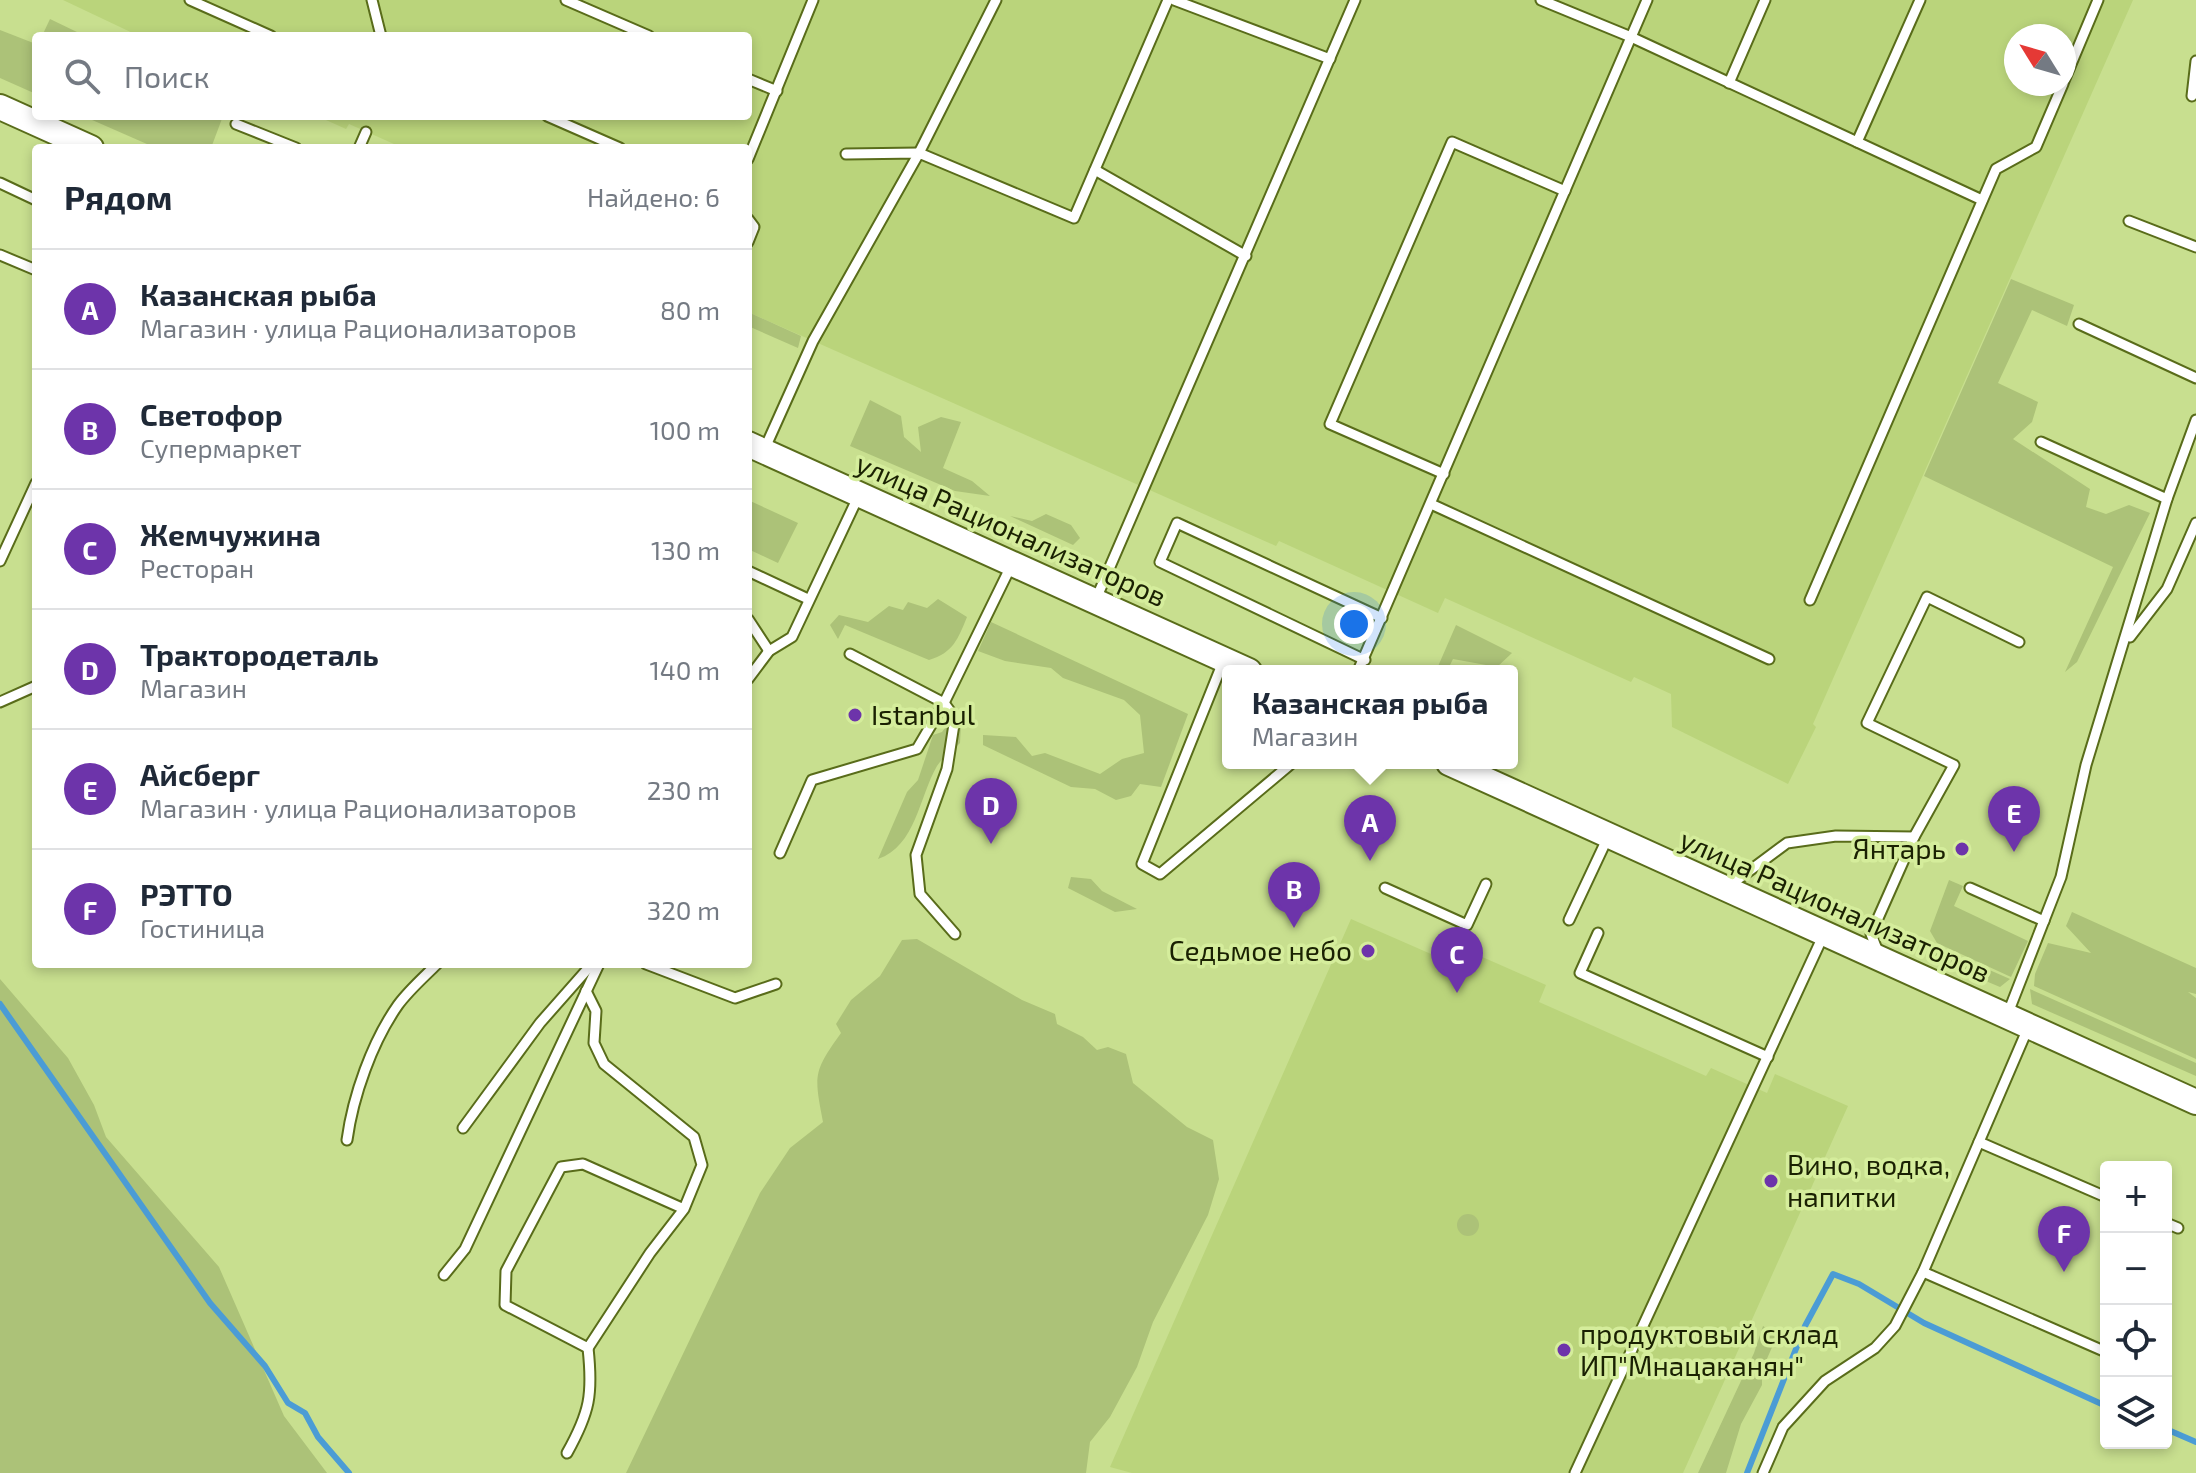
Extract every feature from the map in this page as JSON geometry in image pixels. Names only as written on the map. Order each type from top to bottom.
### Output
[{"type":"main road","points":[[0,107],[82,144]]},
{"type":"main road","name":"улица Рационализаторов","points":[[756,448],[1236,665]]},
{"type":"main road","name":"улица Рационализаторов","points":[[1462,769],[2196,1102]]},
{"type":"lane","points":[[190,0],[262,32]]},
{"type":"lane","points":[[372,0],[380,32]]},
{"type":"lane","points":[[566,0],[640,32]]},
{"type":"lane","points":[[752,150],[813,0]]},
{"type":"lane","points":[[756,448],[919,153],[996,0]]},
{"type":"lane","points":[[846,154],[919,153],[1074,218],[1171,0],[1330,59]]},
{"type":"lane","points":[[1095,601],[1355,0]]},
{"type":"lane","points":[[1541,0],[1631,37],[1982,200]]},
{"type":"lane","points":[[1362,665],[1647,0]]},
{"type":"lane","points":[[1729,83],[1765,0]]},
{"type":"lane","points":[[1857,142],[1920,0]]},
{"type":"lane","points":[[2076,52],[2098,0]]},
{"type":"lane","points":[[2192,96],[2196,61]]},
{"type":"lane","points":[[752,81],[777,91]]},
{"type":"lane","points":[[1810,600],[1996,169],[2036,147],[2057,96]]},
{"type":"lane","points":[[556,120],[611,144]]},
{"type":"lane","points":[[236,124],[286,144]]},
{"type":"lane","points":[[361,144],[366,132]]},
{"type":"lane","points":[[1444,474],[1330,424],[1452,142],[1565,191]]},
{"type":"lane","points":[[1095,170],[1246,256]]},
{"type":"lane","points":[[0,183],[32,198]]},
{"type":"lane","points":[[2129,221],[2196,247]]},
{"type":"lane","points":[[0,255],[32,268]]},
{"type":"lane","points":[[2079,324],[2196,378]]},
{"type":"lane","points":[[2006,1016],[2061,877],[2086,765],[2126,643],[2167,499],[2196,420]]},
{"type":"lane","points":[[2041,442],[2167,499]]},
{"type":"lane","points":[[0,561],[32,492]]},
{"type":"lane","points":[[752,674],[769,651],[792,637],[859,495]]},
{"type":"lane","points":[[1431,504],[1769,659]]},
{"type":"lane","points":[[1365,660],[1160,562],[1177,523],[1382,618]]},
{"type":"lane","points":[[2126,643],[2167,589],[2196,523]]},
{"type":"lane","points":[[780,853],[812,780],[917,749],[944,703],[1012,563]]},
{"type":"lane","points":[[752,573],[808,599]]},
{"type":"lane","points":[[1881,959],[1871,934],[1914,837],[1954,765],[1867,723],[1927,597],[2019,642]]},
{"type":"lane","points":[[752,625],[769,651]]},
{"type":"lane","points":[[850,654],[944,703],[955,718],[947,769],[916,855],[920,894],[955,934]]},
{"type":"lane","points":[[1224,659],[1142,864],[1160,874],[1285,769]]},
{"type":"lane","points":[[0,702],[32,691]]},
{"type":"lane","points":[[1725,888],[1787,843],[1836,836],[1914,837]]},
{"type":"lane","points":[[1569,920],[1608,837]]},
{"type":"lane","points":[[1385,888],[1467,925],[1486,884]]},
{"type":"lane","points":[[1970,888],[2044,921]]},
{"type":"lane","points":[[1598,933],[1580,973],[1768,1057]]},
{"type":"lane","points":[[1575,1473],[1824,934]]},
{"type":"lane","points":[[347,1140],[351,1109],[387,1023],[400,1003],[433,968]]},
{"type":"lane","points":[[463,1128],[540,1023],[588,968]]},
{"type":"lane","points":[[444,1275],[465,1249],[597,968]]},
{"type":"lane","points":[[656,968],[735,998],[776,984]]},
{"type":"lane","points":[[567,1453],[588,1417],[592,1385],[588,1348],[650,1253],[684,1209],[702,1165],[694,1137],[604,1064],[594,1043],[596,1011],[586,991]]},
{"type":"lane","points":[[1763,1473],[1783,1427],[1825,1381],[1875,1348],[1895,1326],[1923,1272],[2029,1026]]},
{"type":"lane","points":[[1979,1142],[2100,1194]]},
{"type":"lane","points":[[588,1348],[505,1305],[506,1271],[561,1167],[583,1164],[684,1209]]},
{"type":"lane","points":[[2172,1226],[2178,1228]]},
{"type":"lane","points":[[1923,1272],[2100,1349]]},
{"type":"shaded area","points":[[63,0],[2133,0],[1813,724],[1816,727],[1788,784],[1672,727],[1671,694],[1634,677],[1631,682],[1445,598],[1438,613],[1279,541],[1276,546],[752,314],[752,144],[394,144],[349,124],[346,129],[326,120],[752,120],[752,32],[131,32]]},
{"type":"shaded area","points":[[50,19],[77,32],[44,32]]},
{"type":"shaded area","points":[[0,30],[32,42],[32,92],[0,78]]},
{"type":"shaded area","points":[[92,120],[222,120],[212,144],[147,144]]},
{"type":"shaded area","points":[[2011,279],[2074,305],[2067,326],[2032,310],[1998,383],[2038,402],[2032,422],[2013,439],[2090,489],[2086,507],[2106,514],[2129,505],[2150,513],[2077,662],[2065,672],[2113,567],[1924,476]]},
{"type":"shaded area","points":[[752,314],[801,336],[798,348],[752,328]]},
{"type":"shaded area","points":[[870,400],[901,416],[904,437],[921,452],[918,427],[941,417],[961,422],[943,468],[972,481],[990,496],[955,491],[850,446]]},
{"type":"shaded area","points":[[752,502],[798,523],[778,563],[752,551]]},
{"type":"shaded area","points":[[1046,514],[1071,525],[1080,538],[1073,545],[1010,516],[1032,521]]},
{"type":"shaded area","points":[[938,599],[967,617],[954,644],[929,660],[845,625],[838,639],[830,625],[839,615],[868,622],[889,606],[903,610],[908,602],[927,608]]},
{"type":"shaded area","points":[[991,622],[1188,714],[1161,787],[1140,784],[1131,796],[1116,800],[1095,789],[1071,787],[983,745],[983,735],[1016,737],[1032,756],[1045,753],[1100,774],[1122,759],[1144,753],[1140,715],[1124,700],[1063,678],[1051,668],[1005,661],[978,651]]},
{"type":"shaded area","points":[[1456,625],[1512,653],[1499,665],[1453,659],[1450,665],[1439,665]]},
{"type":"shaded area","points":[[950,721],[961,725],[960,743],[937,766],[909,832],[891,853],[878,859],[907,792],[918,780],[933,735],[942,732]]},
{"type":"shaded area","points":[[1071,877],[1091,879],[1102,891],[1137,909],[1115,912],[1068,888]]},
{"type":"shaded area","points":[[1949,880],[1963,886],[1954,906],[2028,941],[2011,977],[1937,943],[1930,931]]},
{"type":"shaded area","points":[[2072,912],[2196,968],[2196,994],[2188,992],[2196,998],[2196,1059],[2034,986],[2035,974],[2048,943],[2091,953],[2066,926]]},
{"type":"shaded area","points":[[1351,919],[1463,968],[1471,952],[1546,985],[1539,1002],[1706,1076],[1711,1068],[1767,1093],[1775,1074],[1848,1106],[1683,1473],[1132,1473],[1110,1467]]},
{"type":"shaded area","points":[[917,939],[1022,1000],[1055,1014],[1057,1024],[1083,1037],[1097,1050],[1108,1047],[1126,1054],[1133,1083],[1187,1127],[1213,1140],[1219,1179],[1208,1215],[1153,1322],[1137,1367],[1110,1417],[1090,1442],[1086,1473],[626,1473],[760,1193],[790,1148],[823,1122],[818,1074],[841,1033],[836,1024],[851,1000],[880,976],[902,940]]},
{"type":"shaded area","points":[[1929,946],[2010,979],[2000,987],[1950,966],[1929,952]]},
{"type":"shaded area","points":[[0,979],[68,1058],[94,1105],[106,1137],[219,1267],[284,1416],[327,1473],[0,1473]]},
{"type":"shaded area","points":[[2030,989],[2196,1063],[2196,1076],[2032,1004]]},
{"type":"shaded area","points":[[1464,1214],[1472,1214],[1479,1225],[1472,1236],[1464,1236],[1457,1229],[1457,1221]]},
{"type":"shaded area","points":[[1763,1326],[1777,1336],[1762,1370],[1762,1385],[1741,1424],[1726,1473],[1698,1473],[1754,1353]]},
{"type":"waterway","points":[[0,1004],[210,1303],[265,1366],[288,1403],[305,1413],[318,1437],[349,1473]]},
{"type":"waterway","points":[[1747,1473],[1805,1326],[1833,1274],[1859,1284],[1924,1323],[2100,1403]]},
{"type":"waterway","points":[[2172,1432],[2196,1442]]},
{"type":"place","name":"Istanbul","points":[[855,715]]},
{"type":"place","name":"Трактородеталь","points":[[991,844]]},
{"type":"place","name":"Янтарь","points":[[1962,849]]},
{"type":"place","name":"Айсберг","points":[[2014,852]]},
{"type":"place","name":"Казанская рыба","points":[[1370,861]]},
{"type":"place","name":"Светофор","points":[[1294,928]]},
{"type":"place","name":"Седьмое небо","points":[[1368,951]]},
{"type":"place","name":"Жемчужина","points":[[1457,993]]},
{"type":"place","name":"Вино, водка, напитки","points":[[1771,1181]]},
{"type":"place","name":"РЭТТО","points":[[2064,1272]]},
{"type":"place","name":"продуктовый склад ИП\"Мнацаканян\"","points":[[1564,1350]]}]
